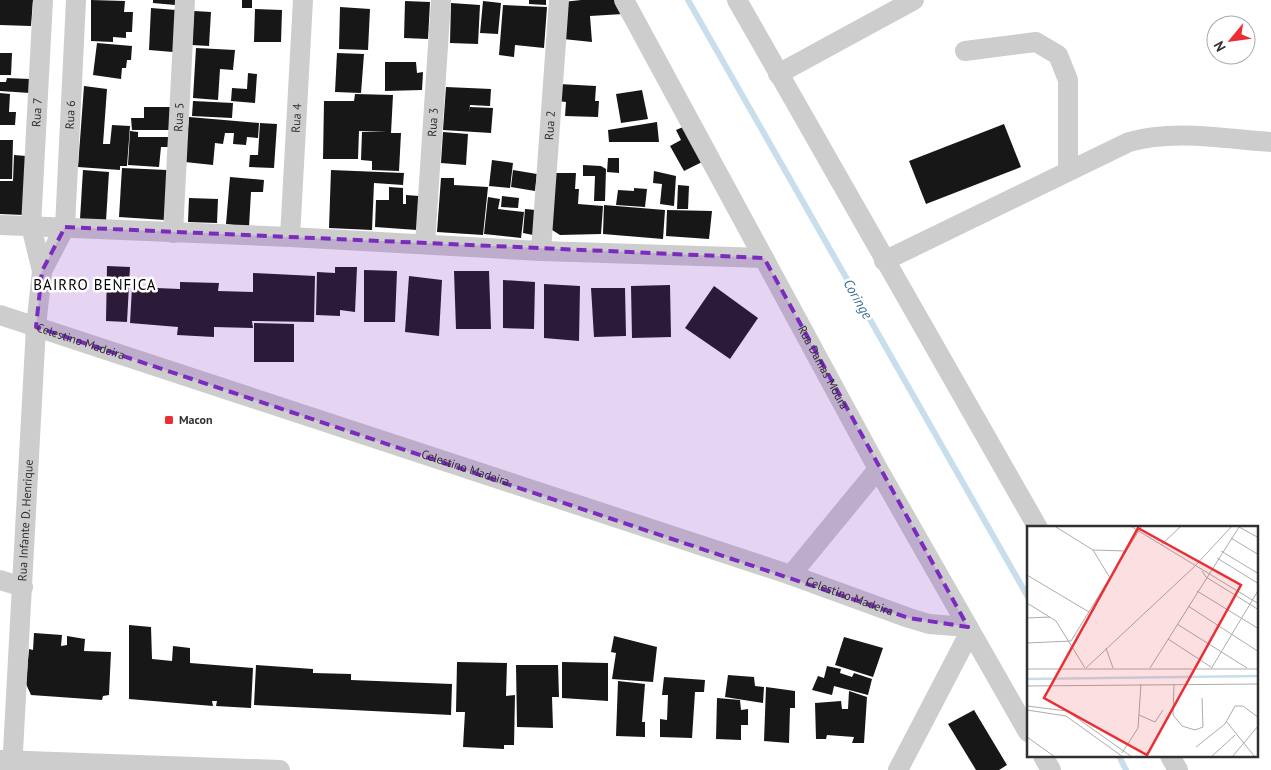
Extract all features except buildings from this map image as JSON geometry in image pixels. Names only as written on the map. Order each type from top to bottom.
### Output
[{"type":"street","name":"Rua 7","points":[[42,271],[31,226],[43,0]]},
{"type":"street","name":"Rua 6","points":[[66,228],[76,0]]},
{"type":"street","name":"Rua 5","points":[[173,233],[185,0]]},
{"type":"street","name":"Rua 4","points":[[290,237],[304,0]]},
{"type":"street","name":"Rua 3","points":[[425,244],[441,0]]},
{"type":"street","name":"Rua 2","points":[[541,251],[559,0]]},
{"type":"street","name":"Rua Damas Moura","points":[[624,0],[878,469],[1027,730]]},
{"type":"street","points":[[737,0],[884,261],[1037,526]]},
{"type":"street","points":[[778,74],[914,0]]},
{"type":"street","points":[[965,51],[1036,42],[1058,55],[1068,80],[1068,171]]},
{"type":"street","points":[[884,261],[1129,142],[1147,137],[1168,136],[1271,142]]},
{"type":"street","points":[[0,225],[290,237],[541,251],[764,258]]},
{"type":"street","points":[[42,271],[66,228]]},
{"type":"street","name":"Rua Infante D. Henrique","points":[[8,764],[22,587],[36,326],[42,271]]},
{"type":"street","name":"Celestino Madeira","points":[[0,316],[36,326],[790,575],[929,624],[969,629]]},
{"type":"street","points":[[790,575],[878,469]]},
{"type":"street","points":[[0,580],[22,587]]},
{"type":"street","points":[[898,770],[969,629]]},
{"type":"street","points":[[1044,758],[1051,770]]},
{"type":"street","points":[[1171,758],[1178,770]]},
{"type":"street","points":[[8,764],[280,770]]},
{"type":"highlighted area","points":[[65,227],[764,258],[968,627],[909,618],[36,327],[42,271]]},
{"type":"waterway","name":"Coringe","points":[[688,0],[1027,595]]},
{"type":"waterway","name":"Coringe","points":[[1120,758],[1126,770]]},
{"type":"place","name":"Macon","points":[[169,420]]},
{"type":"district","name":"BAIRRO BENFICA","points":[[95,285]]}]
